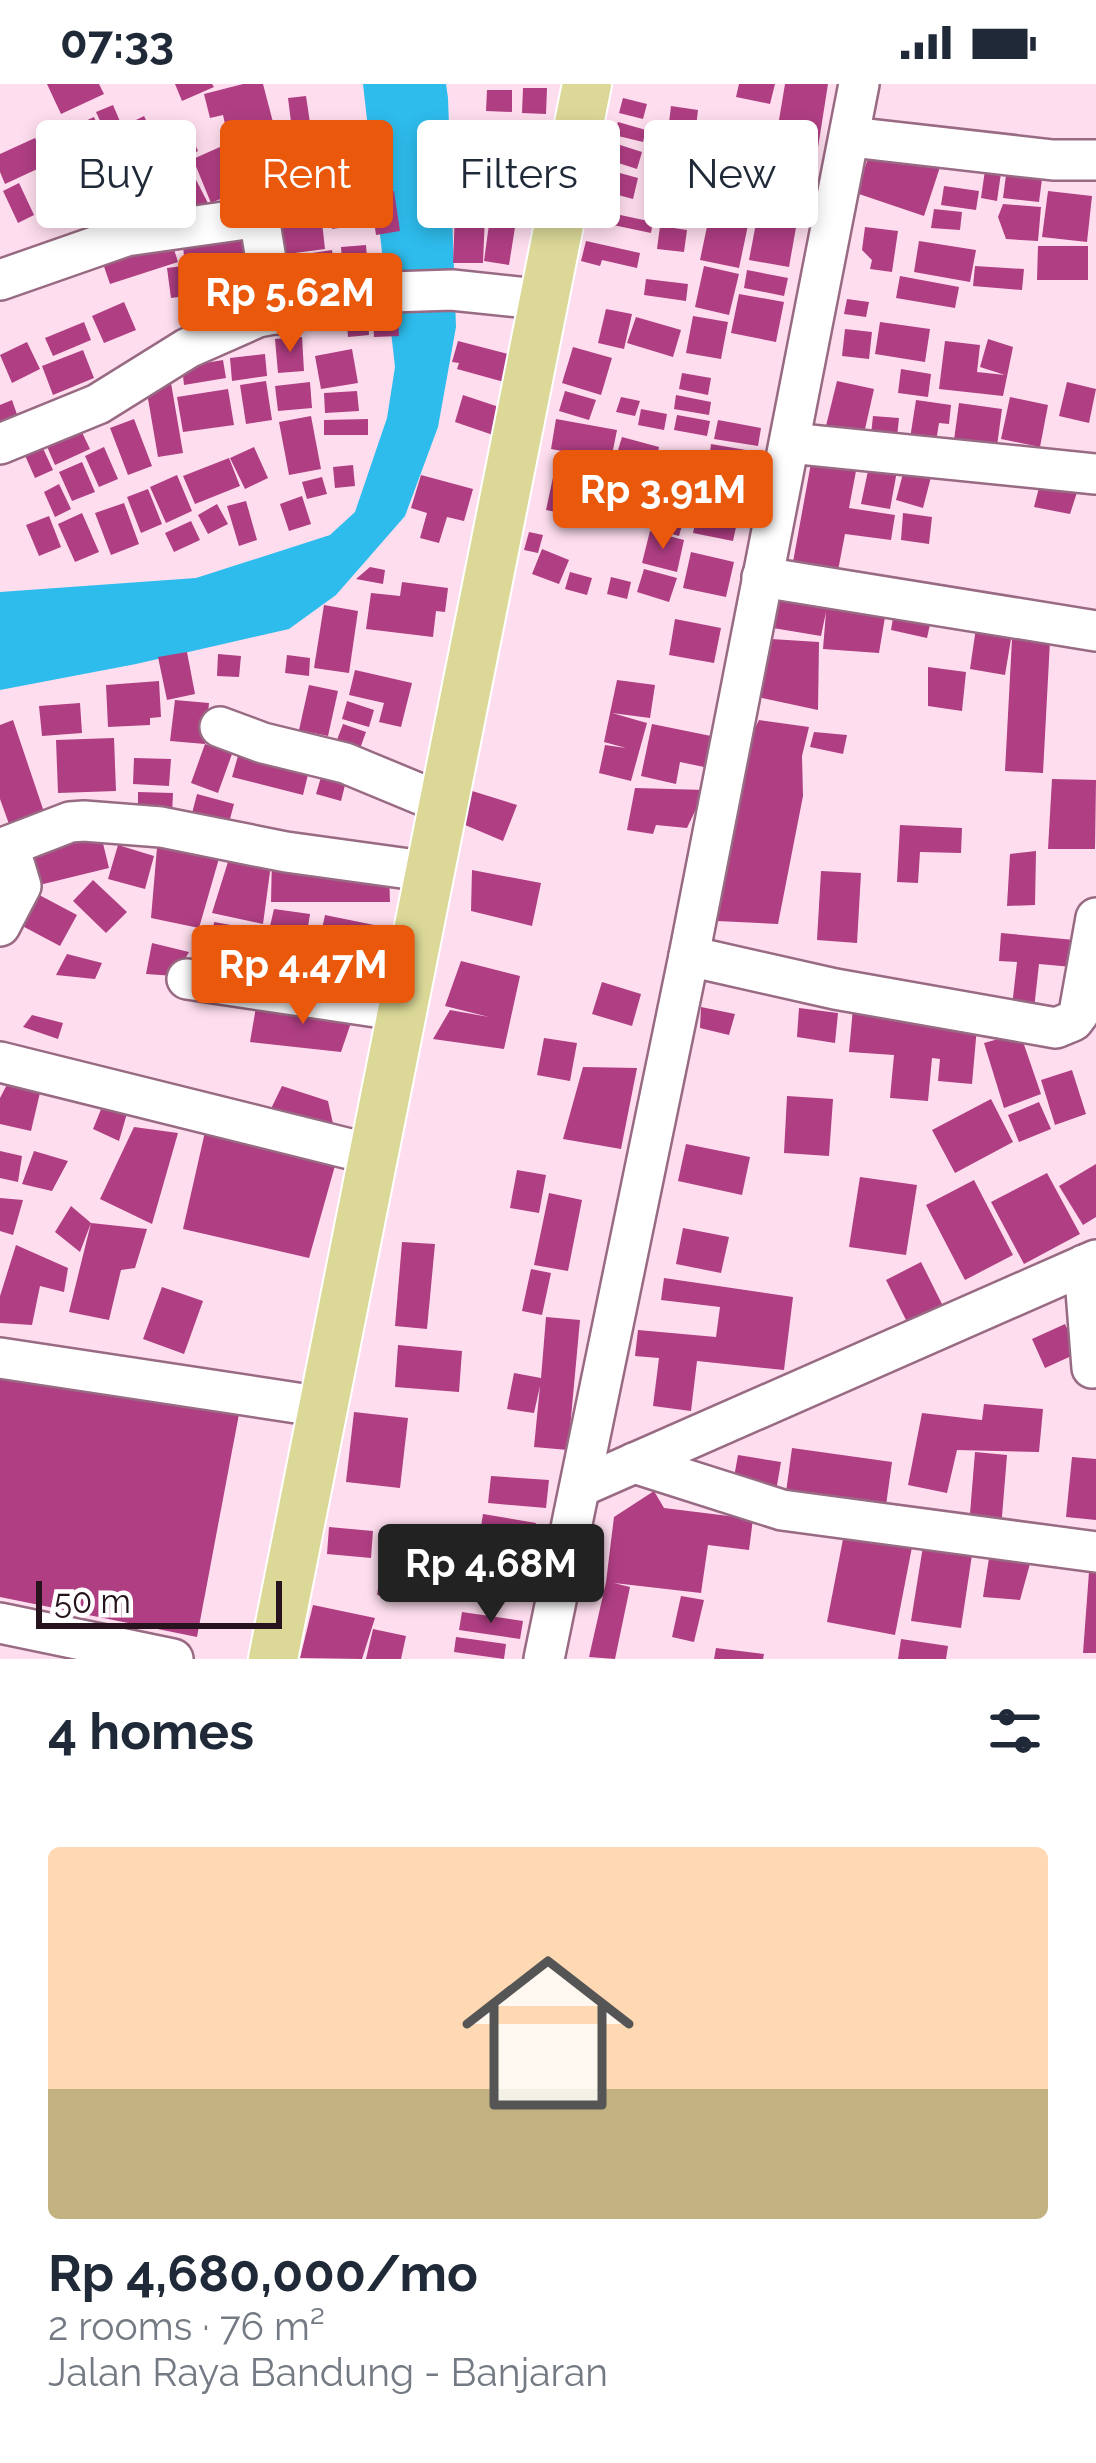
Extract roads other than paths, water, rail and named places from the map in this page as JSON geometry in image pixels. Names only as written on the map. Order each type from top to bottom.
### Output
[{"type":"main road","points":[[273,1659],[587,84]]},
{"type":"street","points":[[544,1659],[689,956],[860,84]]},
{"type":"street","points":[[851,137],[1052,160],[1096,160]]},
{"type":"street","points":[[0,280],[126,236],[259,217],[275,314]]},
{"type":"street","points":[[0,444],[98,404],[188,348],[241,322],[391,292],[452,290],[546,300]]},
{"type":"street","points":[[790,443],[1096,474]]},
{"type":"street","points":[[763,577],[1096,631]]},
{"type":"street","points":[[220,728],[345,764],[445,804]]},
{"type":"street","points":[[0,926],[21,886],[21,876],[4,848],[70,822],[161,826],[286,852],[431,872]]},
{"type":"street","points":[[689,956],[835,989],[1057,1028],[1079,1013],[1092,980],[1096,918]]},
{"type":"street","points":[[187,979],[403,1011]]},
{"type":"street","points":[[0,1062],[374,1156]]},
{"type":"street","points":[[580,1487],[1090,1263],[1092,1368]]},
{"type":"street","points":[[0,1358],[323,1407]]},
{"type":"street","points":[[634,1463],[782,1510],[1096,1552]]},
{"type":"street","points":[[0,1623],[172,1659]]},
{"type":"water","points":[[363,84],[446,84],[449,120],[417,120],[417,228],[453,228],[456,327],[438,427],[405,516],[336,595],[289,629],[0,690],[0,592],[196,578],[330,535],[355,512],[387,418],[395,367],[379,228],[393,228],[393,120],[367,120]]}]
